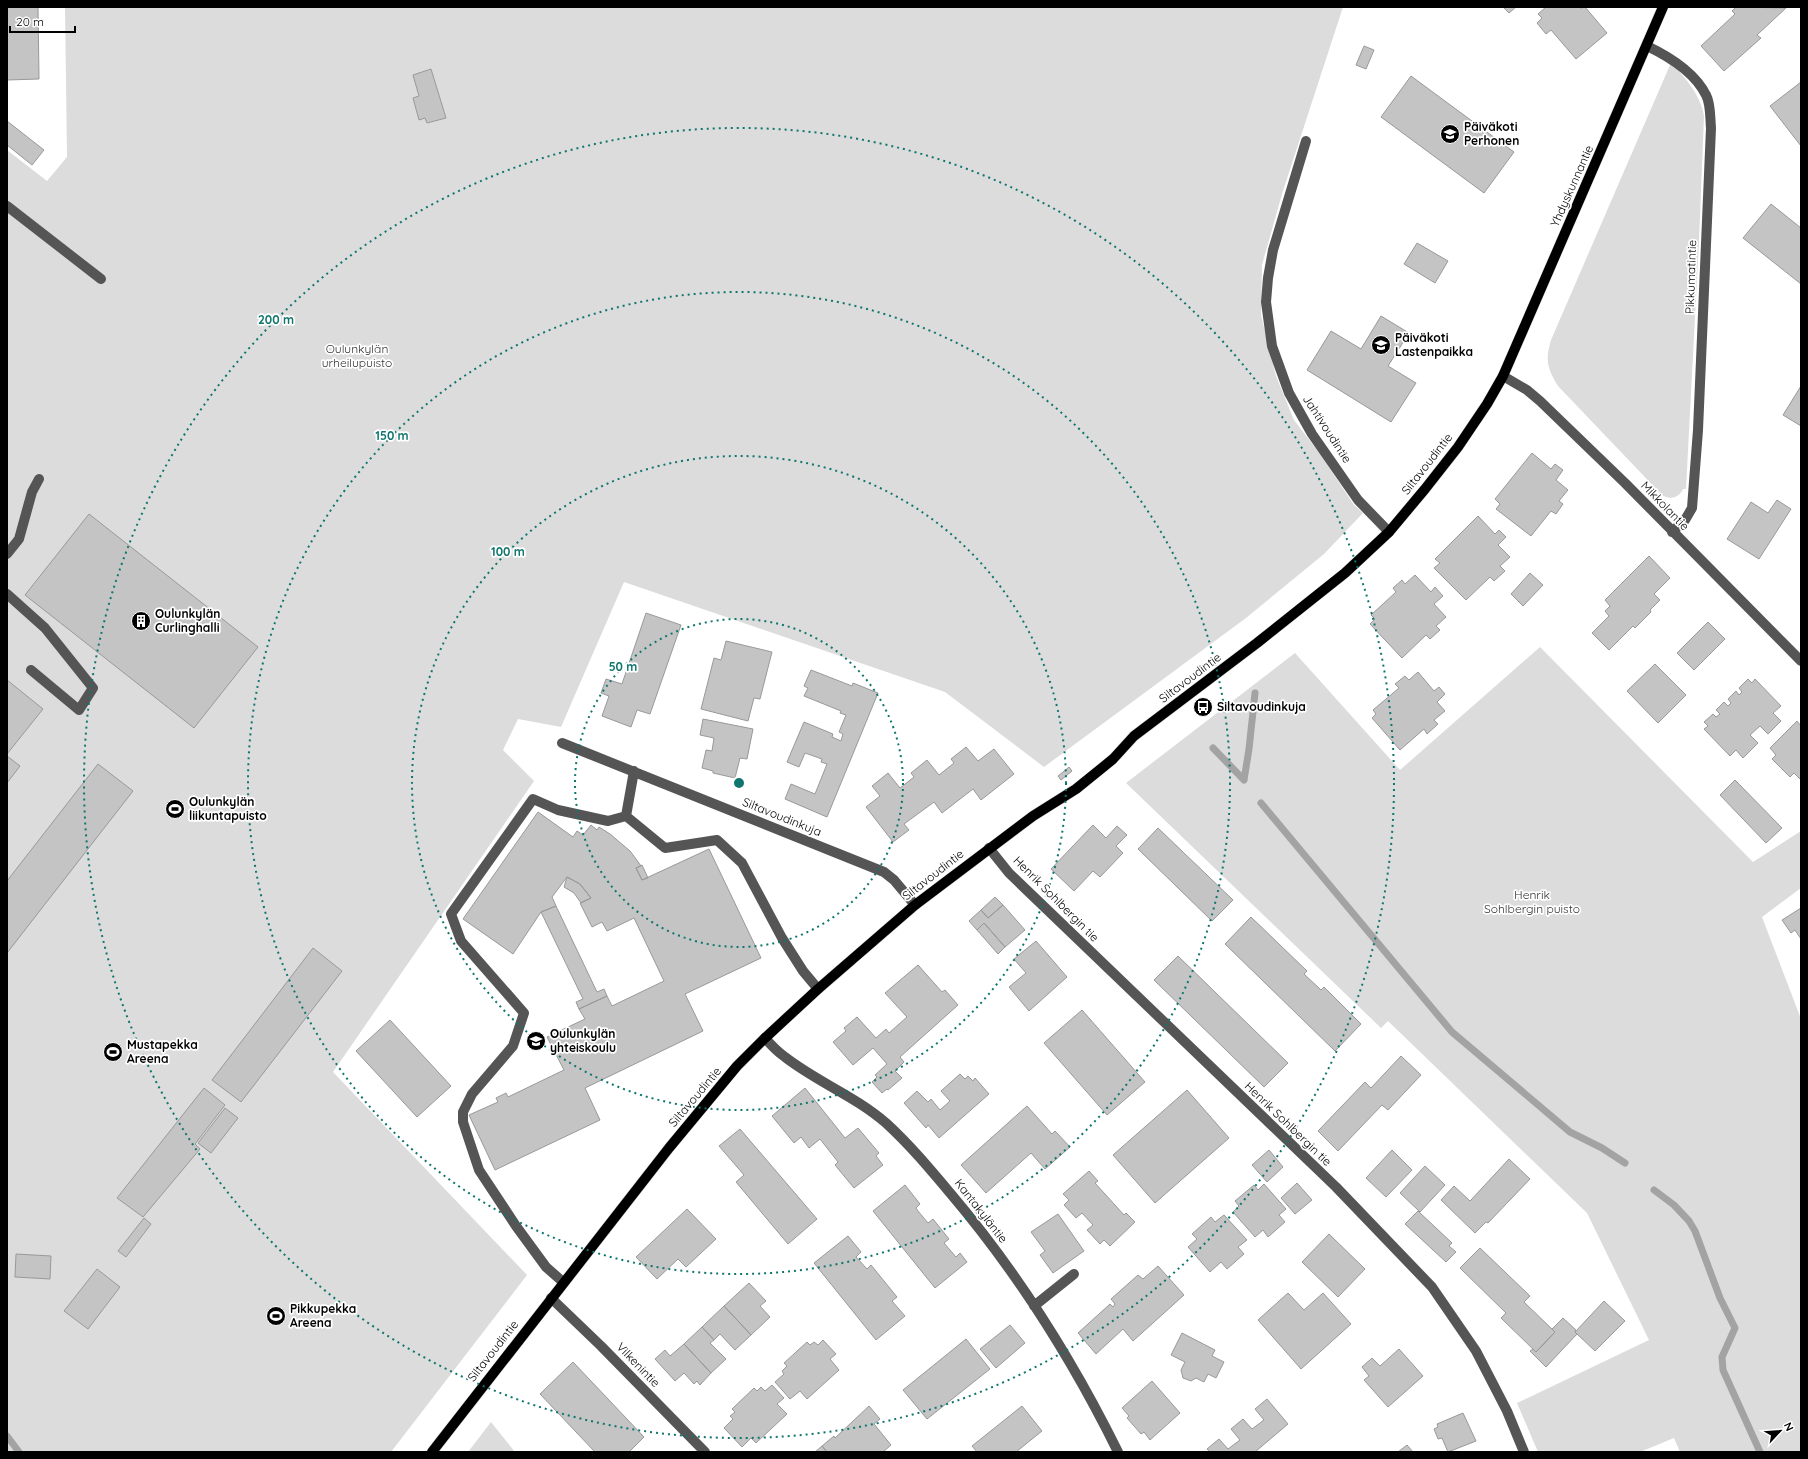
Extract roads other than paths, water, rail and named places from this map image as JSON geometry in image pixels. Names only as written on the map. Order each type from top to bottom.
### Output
[{"type":"main road","name":"Yhdyskunnantie","points":[[1503,376],[1663,7]]},
{"type":"main road","name":"Siltavoudintie","points":[[432,1452],[563,1282],[712,1096],[765,1038],[818,989],[915,905],[1033,816],[1076,789],[1113,759],[1134,736],[1257,643],[1345,573],[1388,532],[1458,447],[1487,404],[1503,376]]},
{"type":"street","name":"Pikkumatintie","points":[[1647,46],[1666,55],[1696,82],[1706,95],[1710,110],[1711,128],[1698,430],[1692,508],[1685,520],[1672,532]]},
{"type":"street","name":"Jahtivoudintie","points":[[1306,141],[1273,250],[1268,278],[1266,302],[1272,346],[1289,393],[1301,417],[1358,500],[1388,532]]},
{"type":"street","points":[[7,206],[101,279]]},
{"type":"street","name":"Mikkolantie","points":[[1503,376],[1527,390],[1540,401],[1801,661]]},
{"type":"street","points":[[7,554],[19,539],[32,492],[39,479]]},
{"type":"street","points":[[7,594],[45,628],[93,688],[79,710],[31,670]]},
{"type":"street","name":"Siltavoudinkuja","points":[[562,743],[884,872],[894,880],[915,905]]},
{"type":"street","points":[[626,816],[634,771]]},
{"type":"street","points":[[563,1282],[546,1267],[479,1170],[463,1122],[463,1112],[472,1094],[512,1046],[524,1013],[460,941],[451,914],[533,799],[558,810],[608,821],[626,816]]},
{"type":"street","points":[[626,816],[665,848],[717,840],[742,864],[790,951],[803,971],[818,989]]},
{"type":"street","name":"Henrik Sohlbergin tie","points":[[990,848],[1009,873],[1336,1187],[1432,1287],[1476,1351],[1507,1411],[1524,1452]]},
{"type":"street","name":"Kantakyläntie","points":[[765,1038],[784,1057],[862,1104],[885,1122],[915,1150],[976,1224],[1034,1306],[1094,1404],[1118,1452]]},
{"type":"street","points":[[1034,1306],[1074,1274]]},
{"type":"street","name":"Vilkenintie","points":[[551,1298],[601,1346],[705,1452]]},
{"type":"waterway","points":[[1244,780],[1255,693]]},
{"type":"waterway","points":[[1213,748],[1244,780]]},
{"type":"waterway","points":[[1261,803],[1452,1032],[1570,1132],[1602,1148],[1625,1163]]},
{"type":"waterway","points":[[1654,1190],[1674,1205],[1689,1221],[1695,1231],[1720,1298],[1735,1328],[1722,1357],[1723,1370],[1760,1452]]},
{"type":"waterway","points":[[7,1436],[19,1452]]},
{"type":"place","name":"Päiväkoti Perhonen","points":[[1450,134]]},
{"type":"place","name":"Päiväkoti Lastenpaikka","points":[[1381,345]]},
{"type":"place","name":"Oulunkylän Curlinghalli","points":[[141,621]]},
{"type":"place","name":"Siltavoudinkuja","points":[[1203,707]]},
{"type":"place","name":"Oulunkylän liikuntapuisto","points":[[175,809]]},
{"type":"place","name":"Oulunkylän yhteiskoulu","points":[[536,1041]]},
{"type":"place","name":"Mustapekka Areena","points":[[113,1052]]},
{"type":"place","name":"Pikkupekka Areena","points":[[276,1316]]},
{"type":"park label","name":"Oulunkylän urheilupuisto","points":[[357,356]]},
{"type":"park label","name":"Henrik Sohlbergin puisto","points":[[1532,902]]}]
